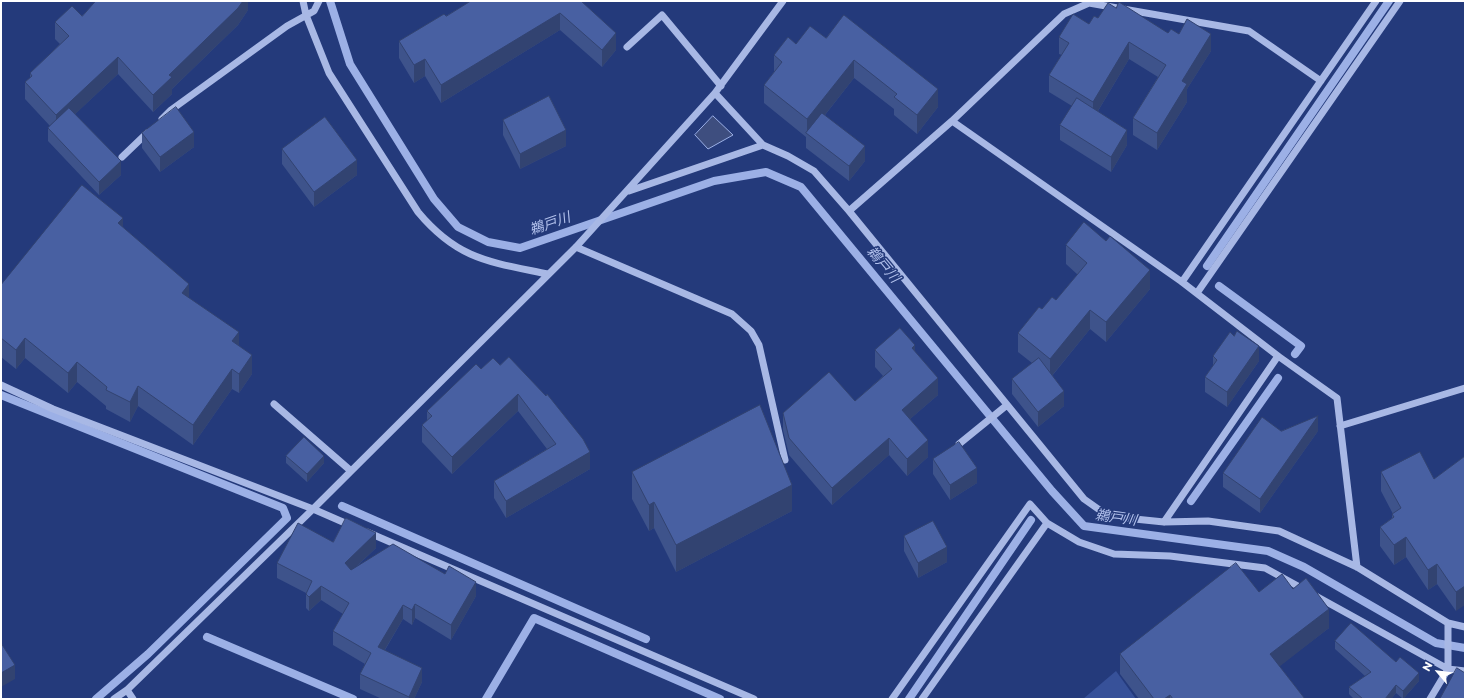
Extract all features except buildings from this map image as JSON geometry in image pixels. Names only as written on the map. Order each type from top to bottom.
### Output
[{"type":"street","points":[[303,1],[306,15],[330,73],[418,212],[434,231],[457,248],[487,262],[548,274]]},
{"type":"street","points":[[122,157],[171,110],[287,26],[314,11],[319,1]]},
{"type":"street","points":[[114,699],[127,690],[313,509],[578,245],[715,94],[783,1]]},
{"type":"street","points":[[1182,282],[1376,1]]},
{"type":"street","points":[[1197,293],[1400,1]]},
{"type":"street","points":[[849,211],[952,121],[1064,14],[1088,3],[1249,31],[1321,81]]},
{"type":"street","points":[[627,47],[662,15],[721,86]]},
{"type":"street","points":[[715,94],[763,144],[814,171],[849,211],[1084,499],[1101,511],[1125,518],[1164,522],[1208,521],[1279,531],[1357,567],[1448,623],[1465,627]]},
{"type":"street","points":[[952,121],[1182,282],[1278,356],[1337,398],[1357,567]]},
{"type":"street","points":[[628,191],[763,144]]},
{"type":"street","points":[[578,245],[732,314],[751,331],[760,345],[785,460]]},
{"type":"street","points":[[1164,522],[1278,356]]},
{"type":"street","points":[[1,385],[53,409],[313,509],[754,699]]},
{"type":"street","points":[[1340,426],[1465,388]]},
{"type":"street","points":[[274,404],[351,471]]},
{"type":"street","points":[[959,444],[1007,405]]},
{"type":"street","points":[[892,699],[1030,504],[1047,524],[1079,542],[1114,554],[1170,556],[1265,568],[1448,669],[1465,671]]},
{"type":"street","points":[[922,699],[1047,524]]},
{"type":"street","points":[[1430,699],[1448,669],[1448,623]]},
{"type":"street","points":[[127,690],[133,699]]},
{"type":"shaded area","points":[[713,116],[733,135],[708,149],[695,135]]},
{"type":"shaded area","points":[[1116,671],[1136,699],[1083,699]]},
{"type":"waterway","name":"鵜戸川","points":[[330,1],[350,64],[434,199],[458,227],[488,242],[520,248],[714,181],[766,172],[801,187],[1052,491],[1084,526],[1268,551],[1304,567],[1436,643],[1465,648]]},
{"type":"waterway","points":[[1207,266],[1389,1]]},
{"type":"waterway","points":[[1219,286],[1301,346],[1295,354]]},
{"type":"waterway","points":[[1191,501],[1278,378]]},
{"type":"waterway","points":[[1,395],[283,508],[287,518],[148,654],[96,699]]},
{"type":"waterway","points":[[342,506],[646,639]]},
{"type":"waterway","points":[[909,699],[1031,520]]},
{"type":"waterway","points":[[486,699],[534,618],[720,699]]},
{"type":"waterway","points":[[207,637],[353,699]]}]
